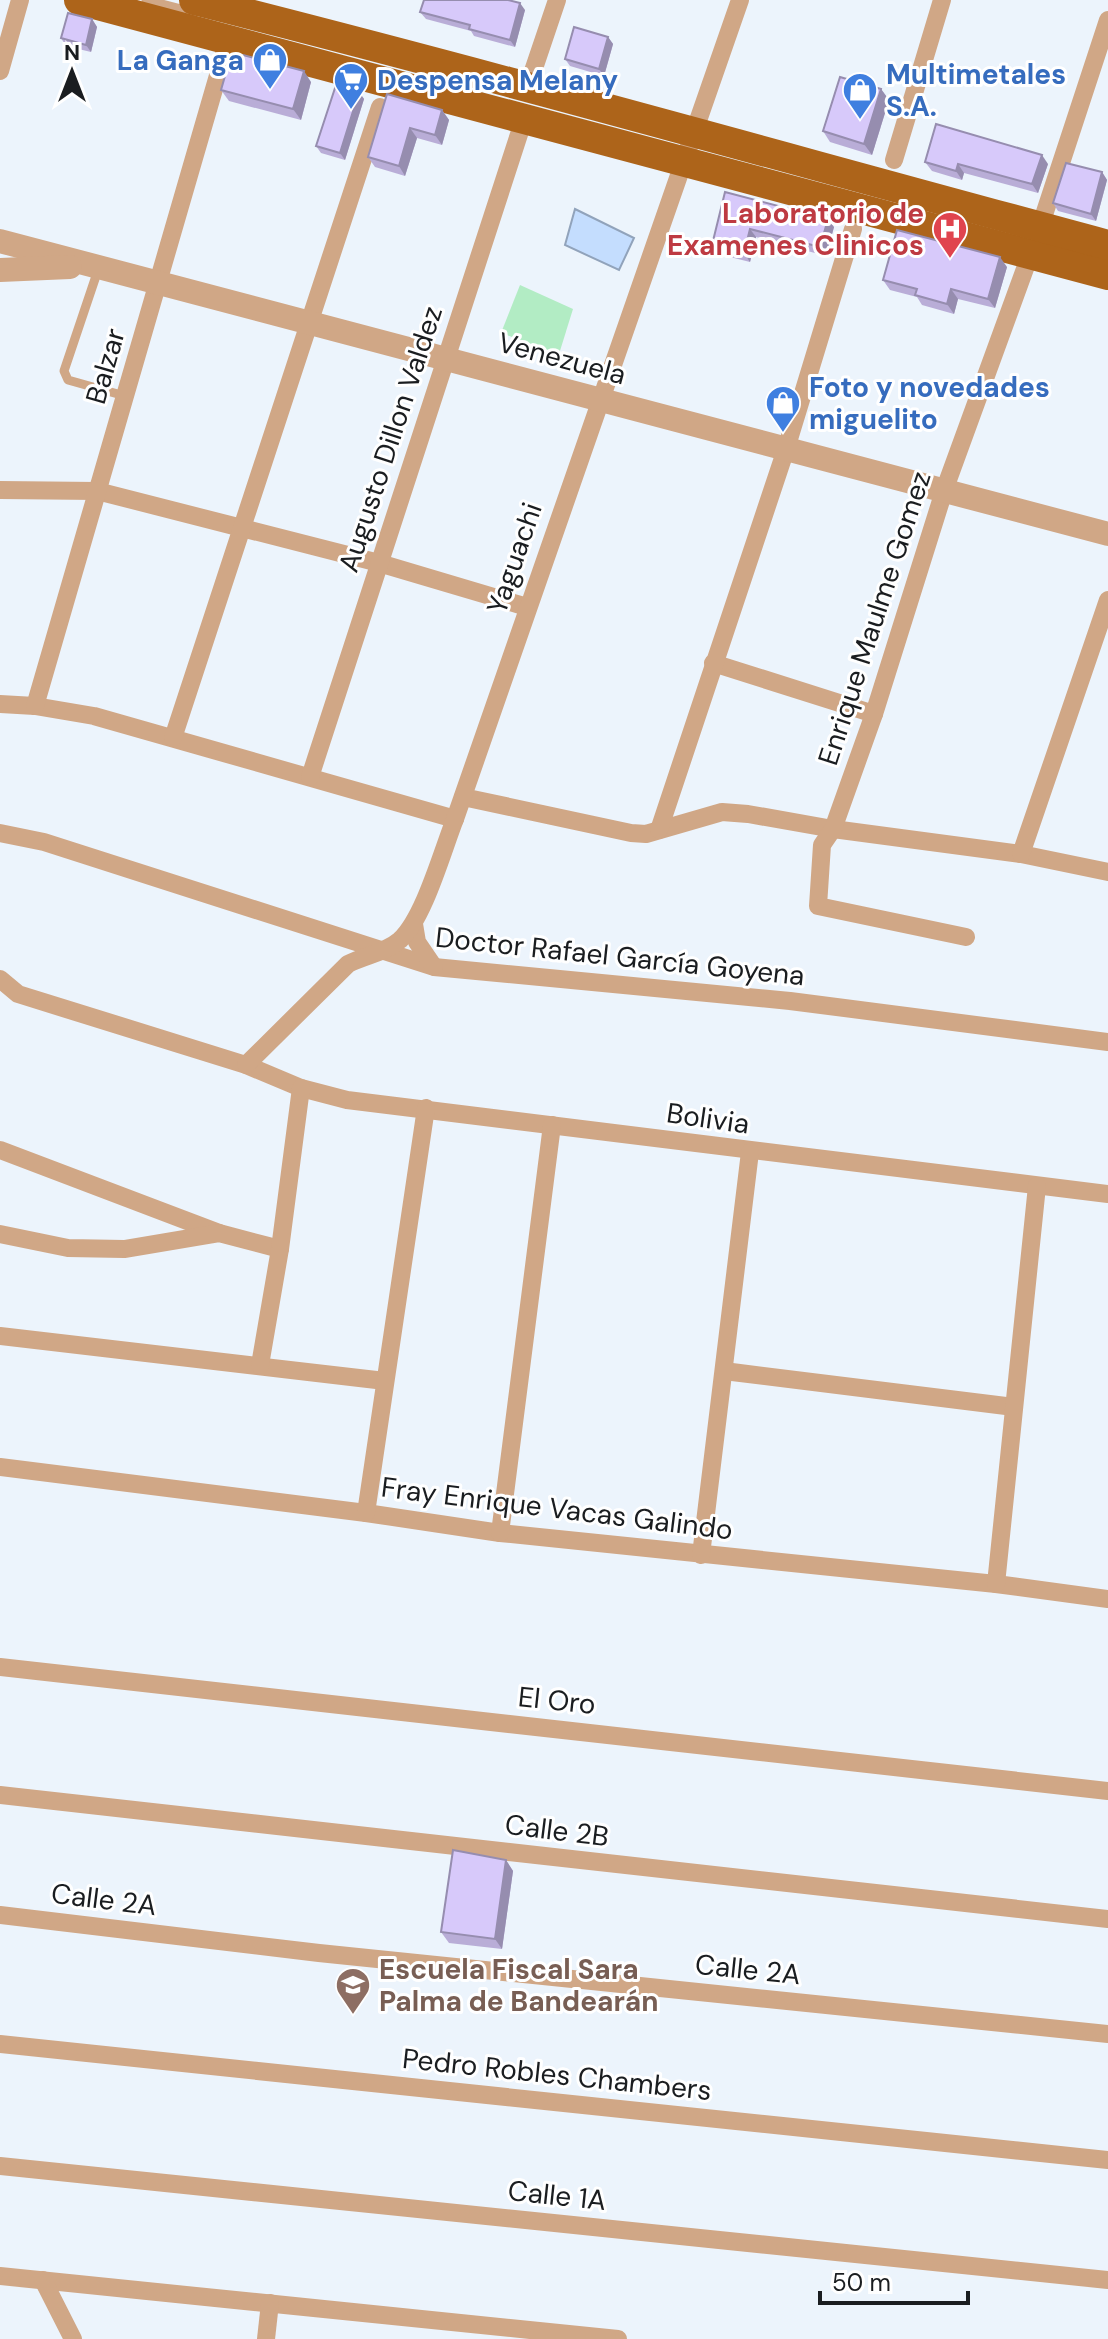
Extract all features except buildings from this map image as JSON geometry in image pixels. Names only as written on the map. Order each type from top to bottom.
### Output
[{"type":"main road","points":[[79,0],[524,119],[687,147],[1035,241],[1108,275]]},
{"type":"main road","points":[[200,8],[239,5],[528,86],[687,147]]},
{"type":"main road","points":[[1035,241],[1108,245]]},
{"type":"street","points":[[0,71],[20,0]]},
{"type":"street","points":[[528,86],[557,0]]},
{"type":"street","name":"Yaguachi","points":[[246,1065],[348,964],[383,951],[399,941],[414,924],[463,797],[740,0]]},
{"type":"street","points":[[894,160],[942,0]]},
{"type":"street","name":"Enrique Maulme Gomez","points":[[966,937],[818,906],[822,845],[833,829],[874,714],[944,491],[1035,241],[1108,20]]},
{"type":"street","name":"Balzar","points":[[35,706],[228,41]]},
{"type":"street","points":[[173,738],[380,107]]},
{"type":"street","name":"Augusto Dillon Valdez","points":[[310,777],[524,119]]},
{"type":"street","points":[[659,830],[786,449],[853,229]]},
{"type":"street","name":"Venezuela","points":[[0,241],[1108,534]]},
{"type":"street","points":[[0,270],[99,267]]},
{"type":"street","points":[[0,490],[97,491],[379,563],[527,607]]},
{"type":"street","points":[[1021,854],[1108,600]]},
{"type":"street","points":[[713,663],[874,714]]},
{"type":"street","points":[[0,704],[35,706],[94,716],[455,819]]},
{"type":"street","points":[[463,797],[631,833],[646,834],[722,812],[748,814],[833,829],[1021,854],[1108,872]]},
{"type":"street","name":"Doctor Rafael García Goyena","points":[[0,833],[44,842],[434,967],[790,1001],[1108,1042]]},
{"type":"street","points":[[414,924],[417,942],[434,967]]},
{"type":"street","name":"Bolivia","points":[[0,979],[18,994],[246,1065],[301,1088],[347,1100],[1108,1194]]},
{"type":"street","points":[[260,1365],[280,1249],[301,1088]]},
{"type":"street","points":[[366,1513],[426,1108]]},
{"type":"street","points":[[500,1533],[552,1125]]},
{"type":"street","points":[[0,1150],[219,1233],[280,1249]]},
{"type":"street","points":[[701,1555],[750,1152]]},
{"type":"street","points":[[996,1584],[1037,1186]]},
{"type":"street","points":[[0,1234],[68,1248],[124,1249],[219,1233]]},
{"type":"street","points":[[0,1336],[385,1381]]},
{"type":"street","points":[[724,1371],[1014,1407]]},
{"type":"street","name":"Fray Enrique Vacas Galindo","points":[[0,1467],[500,1533],[996,1584],[1108,1599]]},
{"type":"street","name":"El Oro","points":[[0,1667],[1108,1791]]},
{"type":"street","name":"Calle 2B","points":[[0,1795],[1108,1919]]},
{"type":"street","name":"Calle 2A","points":[[0,1915],[335,1955],[1108,2034]]},
{"type":"street","name":"Pedro Robles Chambers","points":[[0,2044],[1108,2160]]},
{"type":"street","name":"Calle 1A","points":[[0,2166],[1108,2280]]},
{"type":"street","points":[[0,2276],[270,2303],[438,2330],[618,2339]]},
{"type":"street","points":[[43,2280],[73,2339]]},
{"type":"street","points":[[266,2339],[270,2303]]},
{"type":"lane","points":[[103,0],[687,147],[1108,268]]},
{"type":"lane","points":[[146,0],[200,8]]},
{"type":"lane","points":[[99,267],[64,371],[68,380],[125,396]]},
{"type":"green space","points":[[520,285],[573,309],[559,354],[501,333]]},
{"type":"water","points":[[575,209],[634,238],[619,270],[565,245]]},
{"type":"place","name":"La Ganga","points":[[270,91]]},
{"type":"place","name":"Despensa Melany","points":[[351,111]]},
{"type":"place","name":"Multimetales S.A.","points":[[860,121]]},
{"type":"place","name":"Laboratorio de Examenes Clinicos","points":[[950,260]]},
{"type":"place","name":"Foto y novedades miguelito","points":[[783,434]]},
{"type":"place","name":"Escuela Fiscal Sara Palma de Bandearán","points":[[353,2016]]}]
